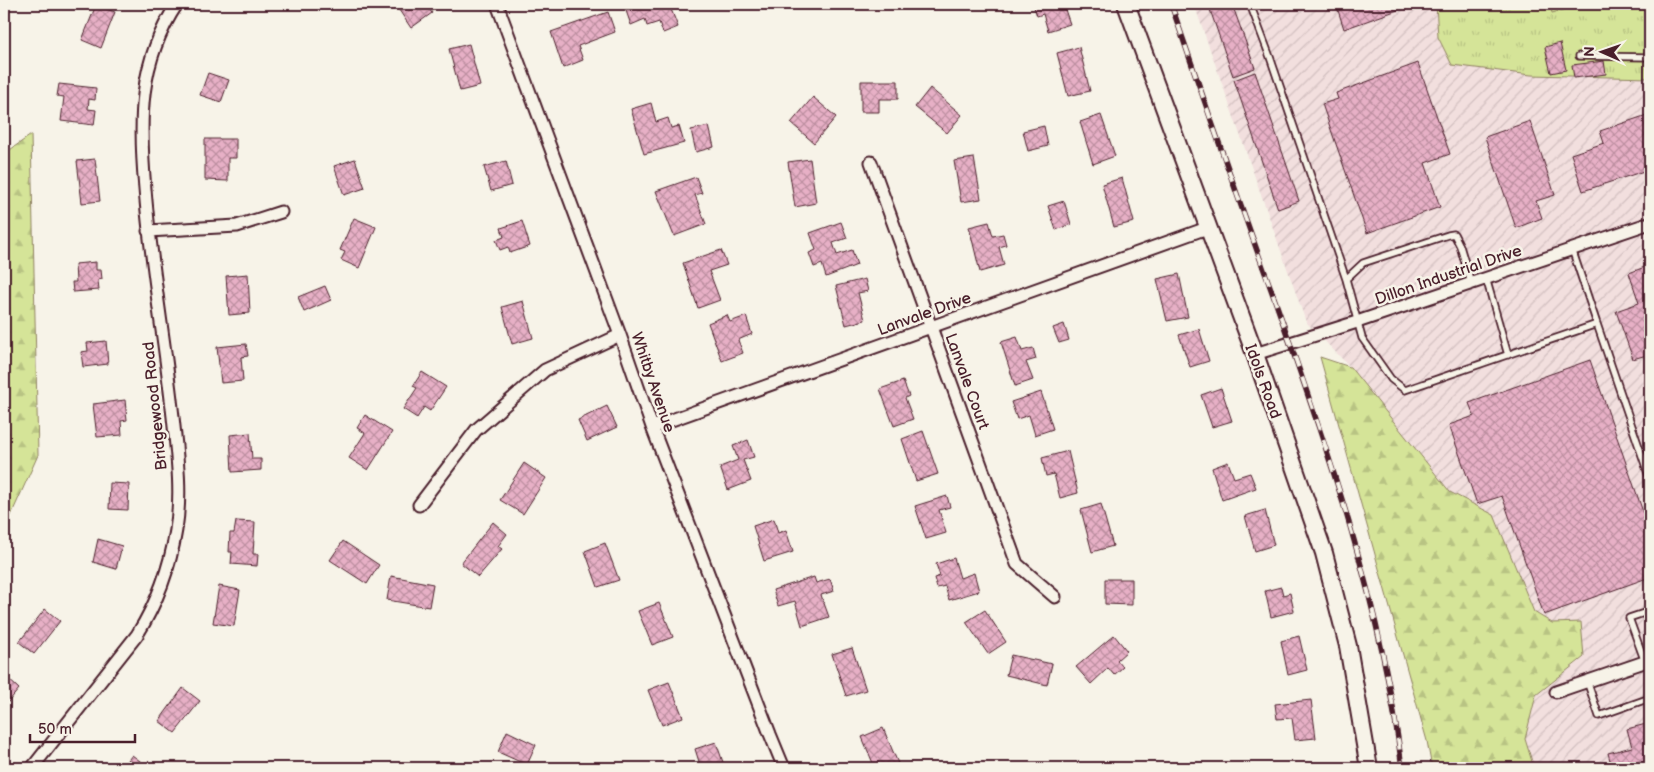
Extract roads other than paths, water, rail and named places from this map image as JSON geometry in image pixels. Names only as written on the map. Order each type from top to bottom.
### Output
[{"type":"street","name":"Bridgewood Road","points":[[32,768],[137,635],[153,606],[170,560],[177,529],[178,465],[148,231],[141,121],[148,70],[158,40],[177,4]]},
{"type":"street","name":"Whitby Avenue","points":[[497,4],[620,335],[652,427],[784,768]]},
{"type":"street","name":"Idols Road","points":[[1126,4],[1255,354],[1324,553],[1348,646],[1369,768]]},
{"type":"street","name":"Lanvale Court","points":[[871,162],[1017,564],[1055,597]]},
{"type":"street","points":[[148,231],[237,226],[281,212]]},
{"type":"street","name":"Dillon Industrial Drive","points":[[1255,354],[1357,322],[1650,223]]},
{"type":"street","name":"Lanvale Drive","points":[[652,427],[1207,228]]},
{"type":"street","points":[[420,505],[476,430],[545,370],[620,335]]},
{"type":"street","points":[[1556,692],[1648,661]]},
{"type":"lane","points":[[1250,4],[1346,279],[1362,338],[1391,379],[1405,390],[1597,324]]},
{"type":"lane","points":[[1579,56],[1650,57]]},
{"type":"lane","points":[[1346,279],[1363,263],[1454,234],[1460,246],[1471,283]]},
{"type":"lane","points":[[1572,249],[1650,479]]},
{"type":"lane","points":[[1486,278],[1508,355]]},
{"type":"lane","points":[[1648,661],[1629,618],[1650,611]]},
{"type":"lane","points":[[1588,681],[1600,716],[1650,698]]},
{"type":"railway","points":[[1171,4],[1293,350],[1332,467],[1367,586],[1381,646],[1402,768]]}]
